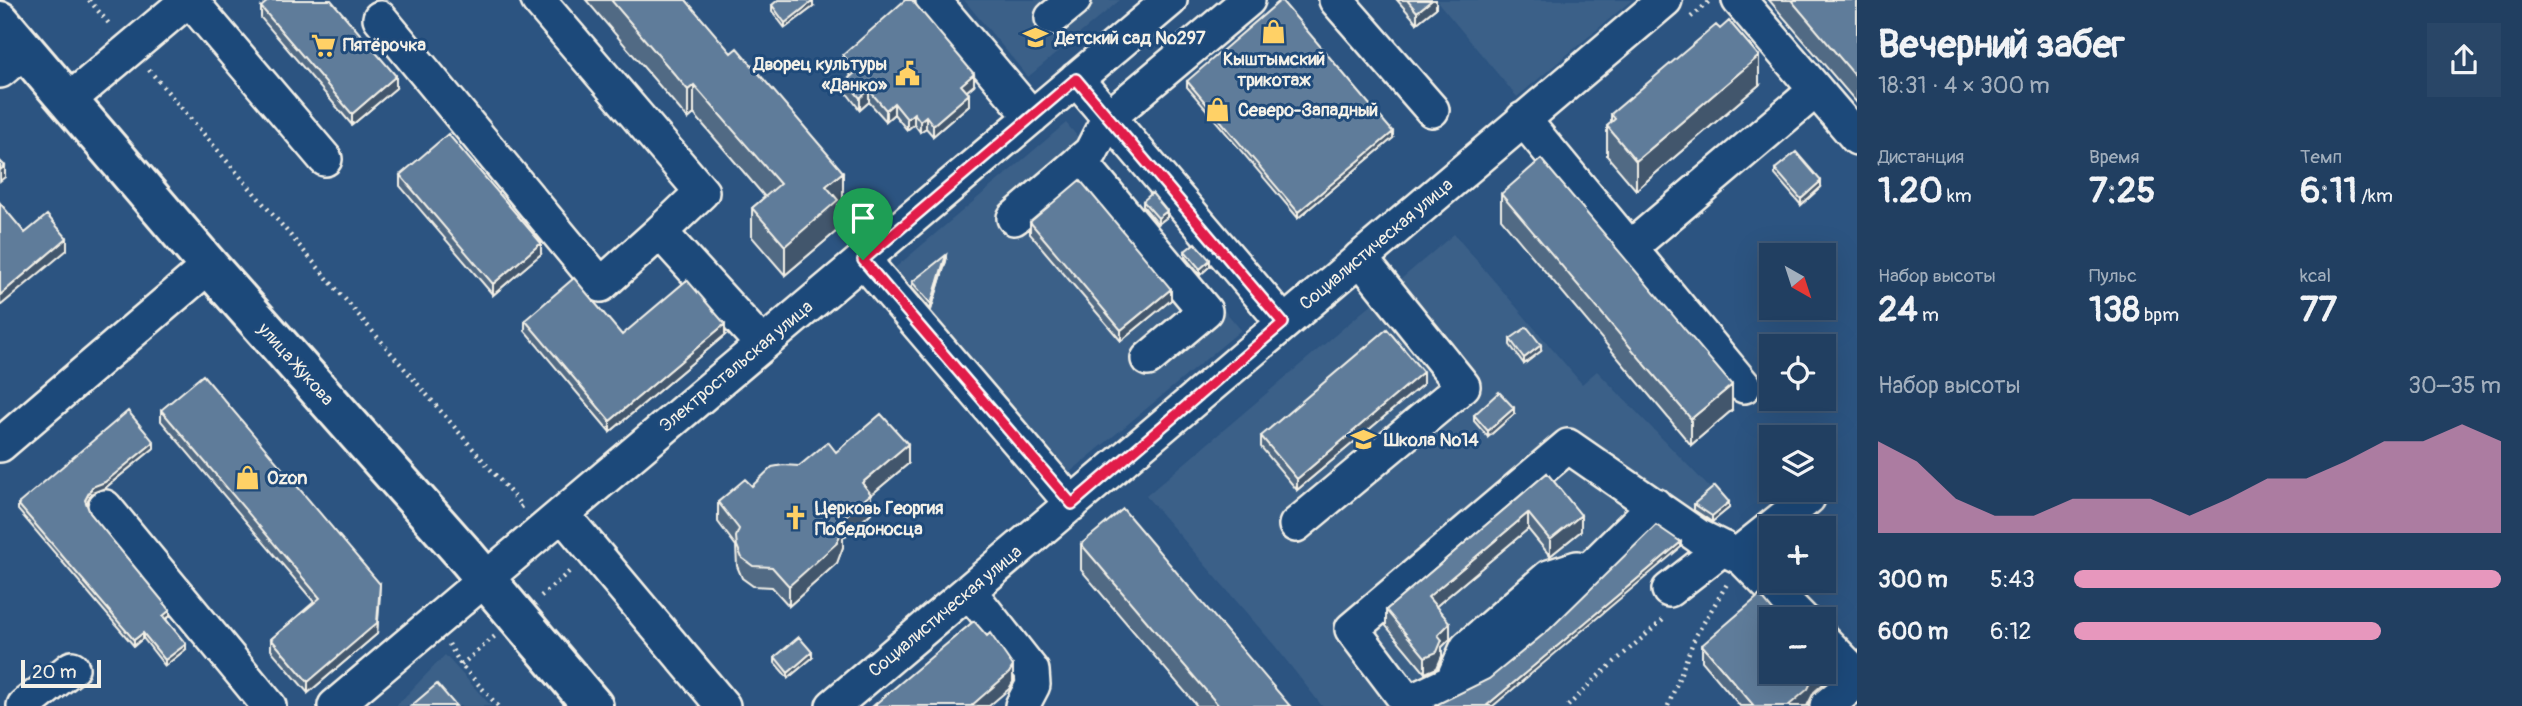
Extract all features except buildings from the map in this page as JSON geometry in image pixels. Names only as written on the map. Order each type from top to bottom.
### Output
[{"type":"main road","name":"улица Жукова","points":[[0,21],[12,60],[68,101],[593,706]]},
{"type":"street","points":[[68,101],[189,0],[325,159]]},
{"type":"street","points":[[382,6],[601,285],[702,192],[538,0]]},
{"type":"street","points":[[933,0],[1032,117]]},
{"type":"street","name":"Электростальская улица","points":[[335,706],[1170,0]]},
{"type":"street","points":[[1014,218],[1091,152],[1109,117],[1248,0]]},
{"type":"street","points":[[1336,0],[1432,110]]},
{"type":"street","name":"Социалистическая улица","points":[[833,706],[1664,0]]},
{"type":"street","points":[[1739,0],[1857,138]]},
{"type":"street","points":[[1076,79],[1283,323]]},
{"type":"street","points":[[1630,247],[1816,90]]},
{"type":"street","points":[[1523,119],[1744,386]]},
{"type":"street","points":[[1080,161],[1205,311],[1149,359]]},
{"type":"street","points":[[660,232],[762,344]]},
{"type":"street","points":[[1296,525],[1463,386],[1360,258]]},
{"type":"street","points":[[863,260],[1072,504]]},
{"type":"street","points":[[0,446],[209,266]]},
{"type":"street","points":[[1654,505],[1536,621],[1477,670],[1408,703],[1352,629],[1568,446],[1654,505],[1698,536],[1734,554],[1789,607]]},
{"type":"street","points":[[1669,590],[1734,554],[1803,502]]},
{"type":"street","points":[[105,508],[269,706]]},
{"type":"street","points":[[562,514],[723,706]]},
{"type":"street","points":[[969,591],[1032,671],[1033,685],[1023,706]]},
{"type":"street","points":[[1827,706],[1847,659]]},
{"type":"street","points":[[24,706],[72,668]]},
{"type":"path","points":[[89,0],[522,506],[512,514]]},
{"type":"path","points":[[1668,706],[1695,637],[1734,554]]},
{"type":"path","points":[[1568,706],[1597,677],[1670,614],[1669,590]]},
{"type":"path","points":[[436,620],[461,665],[498,706]]},
{"type":"shaded area","name":"Детский сад №297","points":[[964,0],[1120,0],[1028,77]]},
{"type":"shaded area","points":[[1436,0],[1632,0],[1517,97]]},
{"type":"shaded area","points":[[1066,123],[1241,330],[1063,478],[889,273]]},
{"type":"shaded area","points":[[1454,234],[1582,384],[1597,371],[1729,508],[1493,706],[1322,706],[1275,646],[1146,496]]},
{"type":"shaded area","points":[[445,655],[491,706],[396,706]]},
{"type":"place","name":"Кыштымский трикотаж","points":[[1274,32]]},
{"type":"place","name":"Детский сад №297","points":[[1035,38]]},
{"type":"place","name":"Пятёрочка","points":[[323,45]]},
{"type":"place","name":"Дворец культуры «Данко»","points":[[907,74]]},
{"type":"place","name":"Северо-Западный","points":[[1218,110]]},
{"type":"place","name":"Школа №14","points":[[1364,440]]},
{"type":"place","name":"Ozon","points":[[247,478]]},
{"type":"place","name":"Церковь Георгия Победоносца","points":[[795,518]]},
{"type":"route","points":[[1076,79],[1283,323],[1072,504],[863,260],[1076,79]]}]
